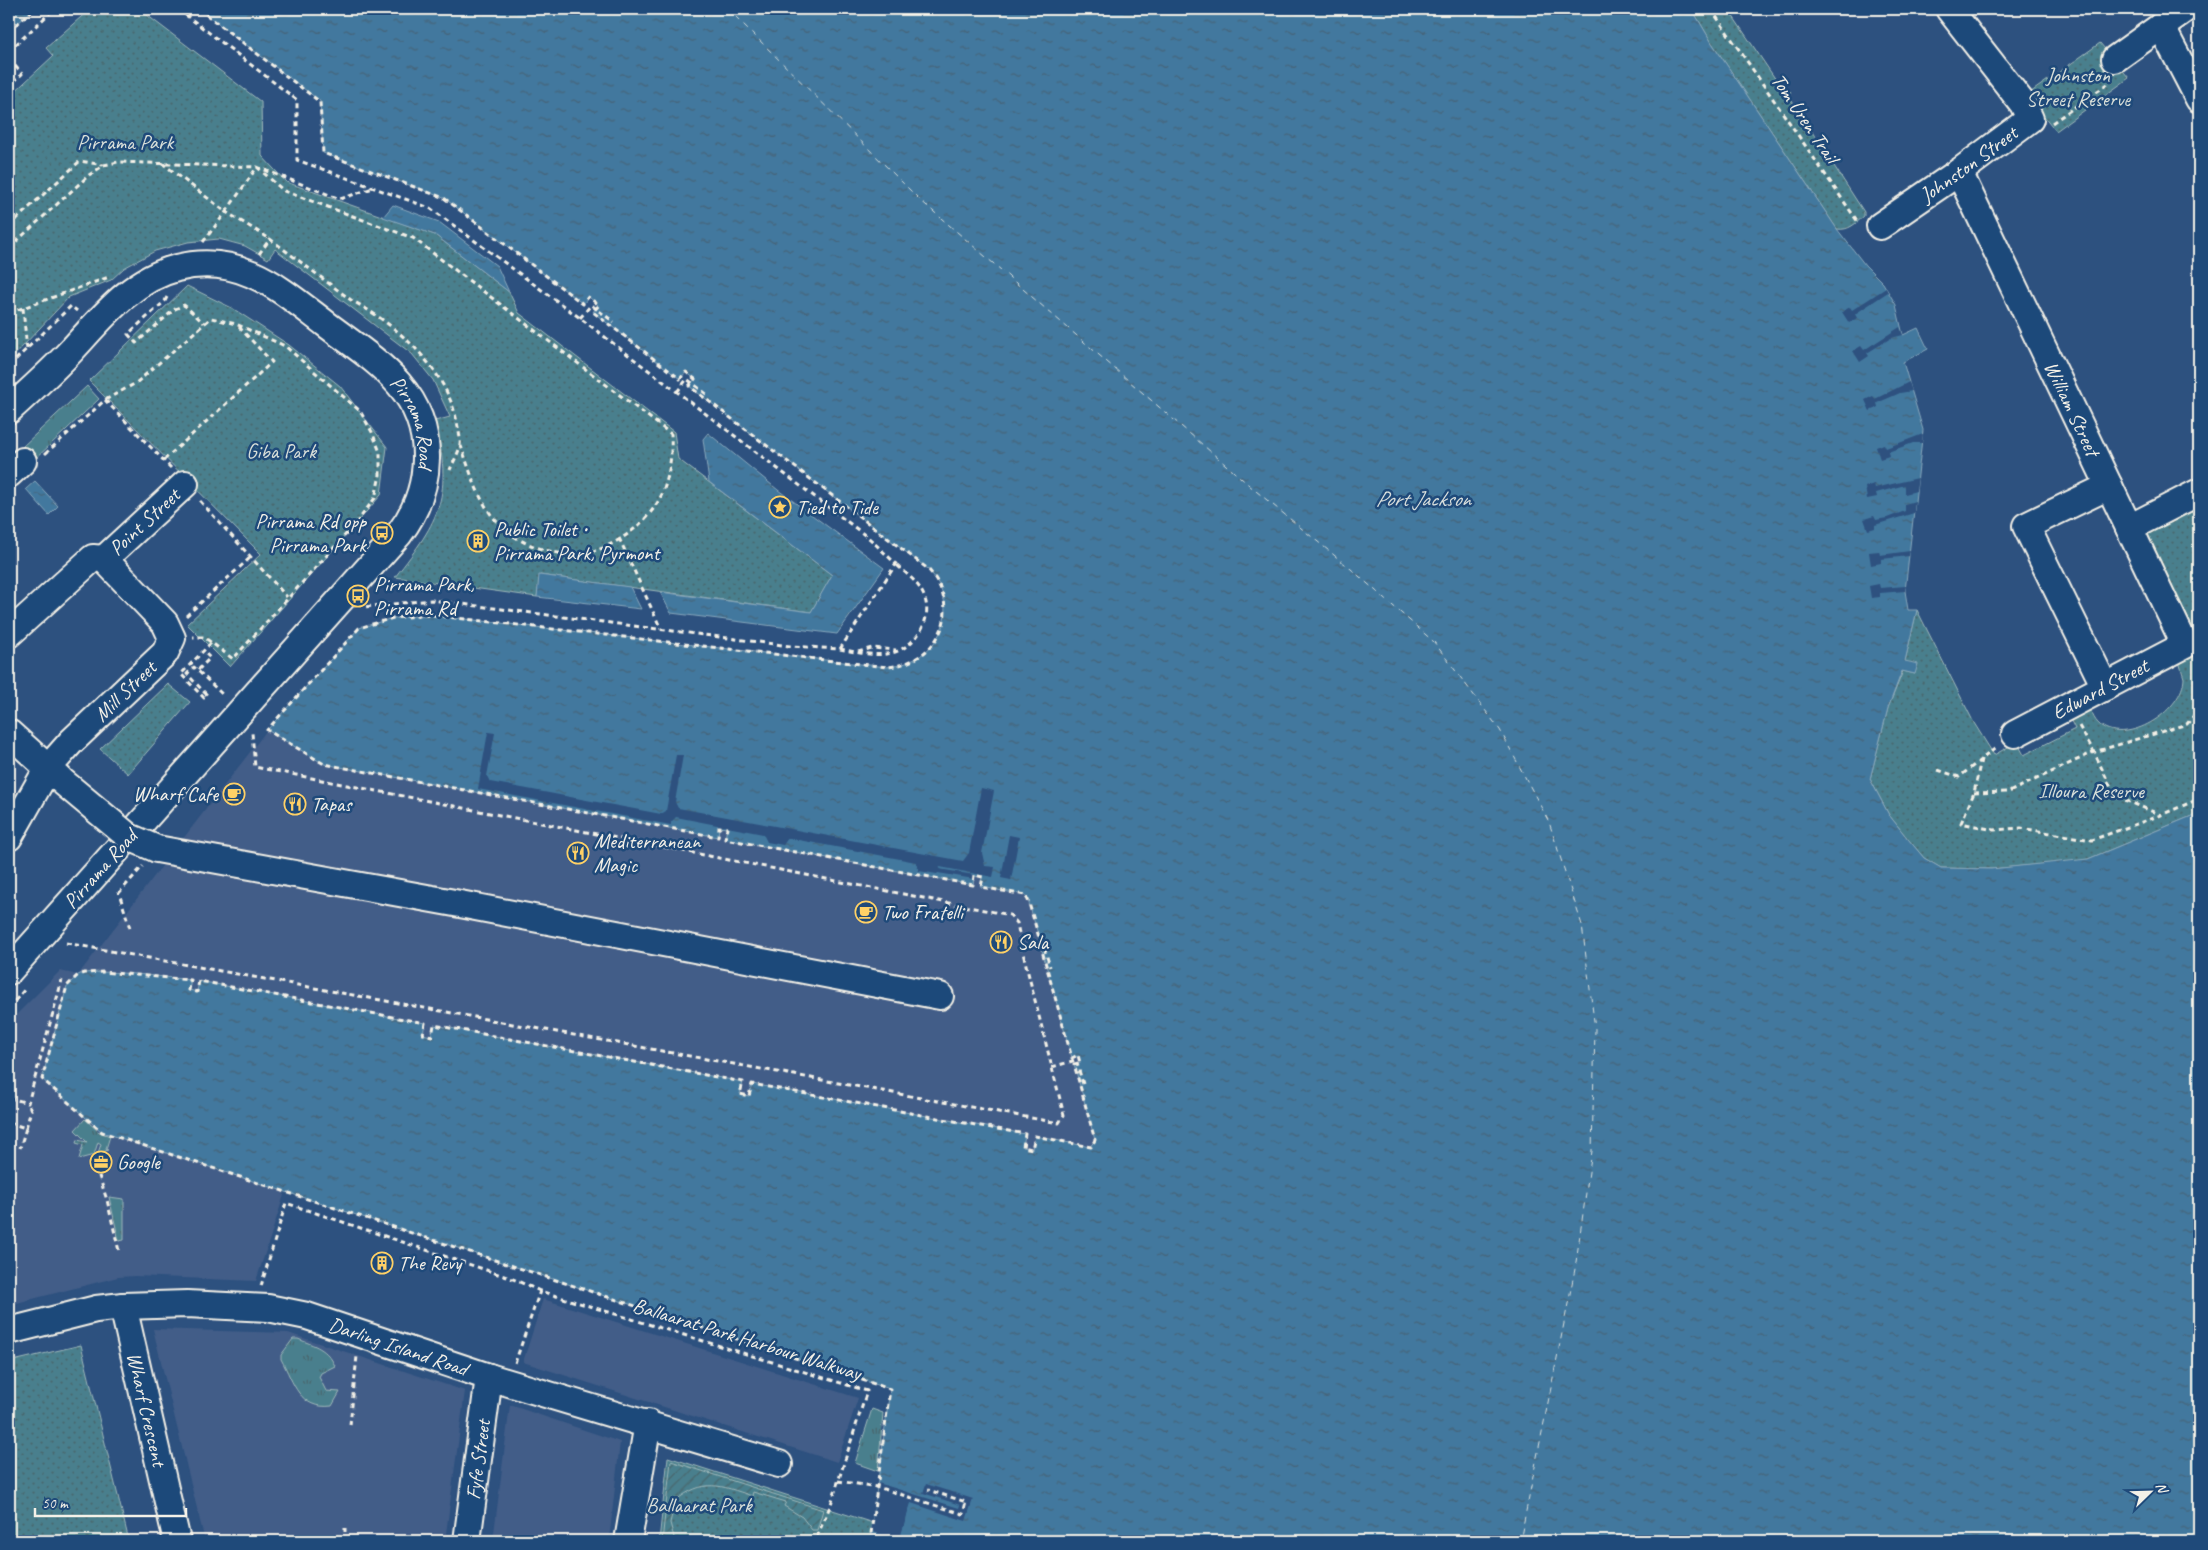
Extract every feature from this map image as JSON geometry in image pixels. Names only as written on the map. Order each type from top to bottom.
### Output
[{"type":"street","points":[[1949,9],[2023,104],[2030,119]]},
{"type":"street","points":[[2115,59],[2186,9]]},
{"type":"street","points":[[2161,26],[2199,99]]},
{"type":"street","name":"Johnston Street","points":[[1880,226],[1959,172],[2030,119]]},
{"type":"street","name":"William Street","points":[[1959,172],[2185,645]]},
{"type":"street","name":"Pirrama Road","points":[[9,410],[48,374],[121,299],[139,284],[161,273],[187,265],[226,265],[254,274],[280,289],[353,344],[394,378],[408,396],[421,424],[426,452],[426,469],[424,484],[416,510],[400,534],[9,971]]},
{"type":"street","name":"Point Street","points":[[9,634],[185,484]]},
{"type":"street","points":[[2105,687],[2026,526],[2109,486]]},
{"type":"street","points":[[2129,528],[2199,492]]},
{"type":"street","points":[[98,558],[165,623],[170,635]]},
{"type":"street","name":"Mill Street","points":[[9,837],[56,775],[71,742],[164,653],[170,635]]},
{"type":"street","name":"Edward Street","points":[[2016,734],[2185,645]]},
{"type":"street","points":[[9,733],[129,837],[157,849],[940,996]]},
{"type":"street","name":"Darling Island Road","points":[[9,1331],[96,1309],[123,1306],[187,1304],[268,1308],[307,1316],[489,1377],[648,1423],[779,1464]]},
{"type":"street","name":"Wharf Crescent","points":[[123,1306],[177,1541]]},
{"type":"street","name":"Fyfe Street","points":[[468,1541],[489,1377]]},
{"type":"street","points":[[628,1541],[648,1423]]},
{"type":"path","points":[[9,31],[34,9]]},
{"type":"path","points":[[9,51],[54,9]]},
{"type":"path","points":[[178,9],[297,100],[297,160],[430,208],[580,318],[870,539],[920,588],[927,607],[923,627],[914,641],[899,650],[886,654],[790,646],[431,600],[364,607]]},
{"type":"path","points":[[199,9],[320,102],[323,153],[444,198],[582,304],[588,297],[599,305],[593,312],[680,379],[686,372],[695,379],[690,386],[928,569],[935,577],[944,597],[944,621],[935,642],[927,652],[900,666],[887,667],[430,615],[393,618],[359,628],[267,730],[324,764],[718,838],[719,827],[727,828],[725,839],[973,885],[974,876],[983,877],[981,887],[1025,895],[1040,941],[1046,939],[1048,945],[1041,947],[1072,1058],[1078,1056],[1080,1063],[1074,1064],[1095,1140],[1091,1147],[1035,1136],[1032,1149],[1023,1147],[1025,1134],[752,1084],[749,1096],[740,1094],[743,1082],[434,1025],[432,1036],[423,1034],[425,1023],[199,981],[197,992],[189,990],[191,980],[103,972],[78,975],[67,986],[42,1079],[102,1132],[890,1389],[870,1541]]},
{"type":"path","name":"Tom Uren Trail","points":[[1711,9],[1864,232],[1880,226]]},
{"type":"path","points":[[9,59],[22,74],[9,86]]},
{"type":"path","name":"Johnston Street","points":[[2030,119],[2052,124],[2121,75],[2115,59]]},
{"type":"path","points":[[9,226],[80,161],[104,165],[118,162],[257,167],[340,199],[374,188]]},
{"type":"path","points":[[162,163],[226,212],[270,239]]},
{"type":"path","points":[[9,248],[89,175],[104,165]]},
{"type":"path","points":[[201,245],[257,167]]},
{"type":"path","points":[[257,167],[284,190],[413,238],[671,434],[672,453],[662,494],[652,510],[636,527],[610,544],[575,554],[555,552],[520,540],[505,530],[482,503],[474,487],[460,445]]},
{"type":"path","points":[[9,313],[111,277]]},
{"type":"path","points":[[165,301],[128,334],[136,343],[174,309],[184,306],[204,323]]},
{"type":"path","points":[[580,318],[591,305],[614,322]]},
{"type":"path","points":[[23,308],[27,350]]},
{"type":"path","points":[[16,467],[37,461],[105,400],[136,383],[211,318],[236,324],[285,346],[360,411],[372,432],[380,452],[380,475],[375,498],[357,522],[287,597],[233,659],[204,637],[170,635]]},
{"type":"path","points":[[164,460],[272,362],[236,324]]},
{"type":"path","points":[[677,392],[688,379],[710,396]]},
{"type":"path","points":[[105,400],[164,460],[287,597]]},
{"type":"path","points":[[619,538],[661,630]]},
{"type":"path","points":[[170,635],[251,557]]},
{"type":"path","points":[[840,649],[896,564]]},
{"type":"path","points":[[211,643],[181,674],[204,698],[207,695],[187,674],[194,667],[224,696]]},
{"type":"path","points":[[198,670],[210,658],[204,652]]},
{"type":"path","points":[[2067,706],[2094,752],[2115,796],[2160,815]]},
{"type":"path","points":[[1974,794],[2009,792],[2094,752],[2187,724],[2199,709]]},
{"type":"path","points":[[1938,770],[1960,778],[1982,759],[1974,794],[1962,823],[1994,830],[2021,828],[2092,840],[2199,799]]},
{"type":"path","points":[[130,928],[119,893],[157,849]]},
{"type":"path","points":[[1022,949],[1043,943],[1050,967]]},
{"type":"path","points":[[20,1148],[31,1110],[28,1103],[62,980]]},
{"type":"path","points":[[1052,1067],[1076,1060],[1083,1084]]},
{"type":"path","points":[[9,1098],[28,1103]]},
{"type":"path","points":[[9,1123],[26,1128]]},
{"type":"path","points":[[96,1167],[107,1200],[119,1251]]},
{"type":"path","points":[[260,1288],[286,1204],[513,1280],[540,1291],[515,1363]]},
{"type":"path","name":"Ballaarat Park Harbour Walkway","points":[[540,1291],[866,1391],[826,1518],[815,1541]]},
{"type":"path","points":[[350,1425],[357,1351]]},
{"type":"path","points":[[838,1481],[877,1487],[963,1514],[966,1502],[928,1490]]},
{"type":"path","points":[[345,1528],[345,1541]]},
{"type":"shaded area","points":[[267,730],[324,764],[717,837],[719,827],[727,828],[725,839],[973,885],[974,875],[983,877],[981,887],[1025,895],[1039,940],[1046,939],[1048,945],[1041,947],[1072,1057],[1078,1055],[1080,1063],[1074,1065],[1095,1140],[1091,1147],[1035,1136],[1032,1149],[1023,1147],[1025,1134],[753,1084],[749,1096],[740,1094],[742,1082],[434,1025],[432,1036],[423,1034],[425,1023],[200,981],[197,992],[189,990],[191,980],[103,972],[78,975]]},
{"type":"shaded area","name":"Google","points":[[60,971],[78,975],[102,1132],[285,1192],[256,1281],[118,1277],[9,1305],[9,1022]]},
{"type":"shaded area","points":[[543,1299],[858,1398],[837,1462],[523,1362]]},
{"type":"shaded area","points":[[153,1329],[288,1333],[465,1391],[445,1541],[205,1541]]},
{"type":"shaded area","points":[[510,1405],[620,1442],[609,1541],[493,1541]]},
{"type":"green space","name":"Pirrama Park","points":[[90,9],[139,9],[261,102],[262,156],[286,182],[435,235],[509,292],[519,313],[674,432],[678,459],[832,575],[811,612],[540,575],[537,597],[395,577],[423,538],[433,521],[439,505],[443,469],[435,421],[450,417],[433,380],[412,354],[275,249],[268,259],[245,246],[219,239],[188,242],[155,251],[124,268],[111,280],[69,297],[9,361],[9,97],[53,56],[46,48]]},
{"type":"green space","points":[[1692,9],[1728,9],[1776,80],[1791,92],[1788,95],[1864,212],[1864,216],[1855,224],[1849,228],[1837,229],[1712,43]]},
{"type":"green space","name":"Johnston Street Reserve","points":[[2100,43],[2129,78],[2056,131],[2027,95]]},
{"type":"green space","name":"Giba Park","points":[[187,286],[232,308],[289,345],[340,386],[387,447],[381,495],[230,667],[187,624],[261,554],[89,381]]},
{"type":"green space","points":[[87,386],[99,399],[34,460],[22,447]]},
{"type":"green space","name":"Illoura Reserve","points":[[2199,502],[2199,813],[2088,859],[2076,861],[1991,869],[1941,868],[1924,858],[1889,815],[1870,779],[1888,708],[1903,671],[1915,674],[1905,661],[1917,610],[1974,723],[1994,755],[2017,742],[2024,755],[2075,729],[2068,715],[2088,705],[2096,720],[2103,727],[2115,731],[2128,731],[2141,727],[2166,712],[2181,690],[2184,678],[2140,533]]},
{"type":"green space","points":[[168,684],[190,702],[128,774],[100,749]]},
{"type":"green space","points":[[85,1119],[99,1132],[110,1136],[106,1149],[108,1150],[98,1153],[101,1144],[98,1142],[94,1155],[79,1159],[83,1145],[76,1143],[77,1140],[87,1142],[75,1130]]},
{"type":"green space","points":[[109,1197],[124,1199],[124,1240],[119,1241]]},
{"type":"green space","points":[[293,1339],[298,1339],[320,1348],[332,1360],[335,1366],[321,1373],[319,1377],[326,1391],[340,1392],[332,1406],[312,1404],[299,1393],[294,1385],[281,1359],[281,1355]]},
{"type":"green space","points":[[81,1345],[129,1541],[9,1541],[9,1362]]},
{"type":"green space","points":[[872,1409],[883,1413],[878,1471],[855,1463]]},
{"type":"green space","name":"Ballaarat Park","points":[[668,1457],[873,1523],[870,1541],[659,1541]]},
{"type":"green space","points":[[671,1461],[823,1510],[817,1530],[812,1530],[802,1517],[784,1506],[786,1502],[753,1492],[752,1496],[731,1489],[704,1486],[685,1494],[675,1501],[670,1523],[675,1541],[662,1541]]},
{"type":"water","points":[[9,9],[34,9],[9,31]]},
{"type":"water","name":"Port Jackson","points":[[199,9],[1692,9],[1712,43],[1837,229],[1865,265],[1883,283],[1896,305],[1903,335],[1918,328],[1928,349],[1903,362],[1923,430],[1905,591],[1908,610],[1917,610],[1905,661],[1918,664],[1915,674],[1902,671],[1888,708],[1870,779],[1889,815],[1924,858],[1941,868],[1991,869],[2088,859],[2199,813],[2199,1541],[870,1541],[890,1389],[102,1132],[42,1079],[67,986],[78,975],[99,972],[191,980],[189,990],[197,992],[199,981],[425,1023],[423,1034],[431,1036],[434,1025],[743,1082],[740,1094],[749,1096],[752,1084],[1025,1134],[1023,1147],[1032,1149],[1035,1136],[1090,1147],[1095,1140],[1074,1064],[1080,1063],[1079,1056],[1072,1058],[1041,947],[1048,945],[1046,939],[1040,941],[1025,895],[981,887],[982,877],[974,876],[973,885],[725,839],[727,828],[719,827],[718,837],[324,764],[267,730],[359,628],[393,618],[430,615],[887,667],[905,663],[920,656],[932,645],[941,631],[945,617],[944,601],[939,585],[928,569],[689,386],[695,379],[686,372],[680,379],[593,312],[598,305],[589,297],[583,304],[444,198],[323,153],[320,101]]},
{"type":"water","points":[[393,205],[439,222],[497,266],[509,292],[435,235],[383,217]]},
{"type":"water","points":[[708,433],[778,490],[884,568],[837,634],[671,613],[660,592],[811,612],[832,575],[709,482],[703,439]]},
{"type":"water","points":[[35,481],[58,506],[49,515],[26,489]]},
{"type":"water","points":[[539,575],[630,587],[641,609],[537,597]]},
{"type":"pier","points":[[1886,288],[1888,292],[1855,314],[1857,318],[1849,323],[1842,312],[1850,307],[1852,310]]},
{"type":"pier","points":[[1900,327],[1903,335],[1891,338],[1867,353],[1869,356],[1860,362],[1853,351],[1861,346],[1864,350]]},
{"type":"pier","points":[[1909,382],[1912,391],[1900,393],[1877,403],[1878,407],[1870,411],[1865,400],[1873,396],[1875,399]]},
{"type":"pier","points":[[1923,434],[1922,443],[1913,443],[1888,452],[1889,456],[1880,459],[1876,447],[1884,444],[1886,448]]},
{"type":"pier","points":[[1918,478],[1916,491],[1905,494],[1905,485],[1876,493],[1877,497],[1867,499],[1865,487],[1874,484],[1875,488]]},
{"type":"pier","points":[[1915,501],[1914,513],[1875,525],[1875,528],[1868,530],[1864,519],[1874,516],[1876,520],[1887,518],[1905,511],[1905,504]]},
{"type":"pier","points":[[1879,551],[1880,555],[1910,551],[1909,556],[1881,559],[1881,563],[1871,565],[1869,552]]},
{"type":"pier","points":[[1879,584],[1880,588],[1906,586],[1905,591],[1880,593],[1880,597],[1871,598],[1869,586]]},
{"type":"pier","points":[[488,732],[495,733],[487,776],[490,782],[661,814],[666,811],[676,755],[683,755],[675,802],[678,808],[963,861],[969,853],[981,788],[994,791],[982,853],[985,866],[995,867],[993,877],[940,867],[939,869],[974,875],[974,879],[919,871],[916,862],[788,838],[783,845],[767,842],[763,834],[676,817],[671,822],[671,825],[478,789]]},
{"type":"pier","points":[[1009,835],[1019,837],[1011,880],[1001,878]]},
{"type":"pier","points":[[878,1483],[959,1508],[960,1505],[923,1493],[926,1484],[973,1499],[966,1521],[911,1503],[899,1541],[871,1531]]},
{"type":"ferry route","points":[[728,9],[919,199],[1256,491],[1351,569],[1434,642],[1500,730],[1549,822],[1582,925],[1595,1029],[1592,1151],[1575,1269],[1520,1541]]},
{"type":"place","name":"Tied to Tide","points":[[780,507]]},
{"type":"place","name":"Pirrama Rd opp Pirrama Park","points":[[382,533]]},
{"type":"place","name":"Public Toilet • Pirrama Park, Pyrmont","points":[[478,541]]},
{"type":"place","name":"Pirrama Park, Pirrama Rd","points":[[358,596]]},
{"type":"place","name":"Wharf Cafe","points":[[234,794]]},
{"type":"place","name":"Tapas","points":[[295,804]]},
{"type":"place","name":"Mediterranean Magic","points":[[578,853]]},
{"type":"place","name":"Two Fratelli","points":[[866,912]]},
{"type":"place","name":"Sala","points":[[1001,942]]},
{"type":"place","name":"Google","points":[[101,1162]]},
{"type":"place","name":"The Revy","points":[[382,1263]]}]
